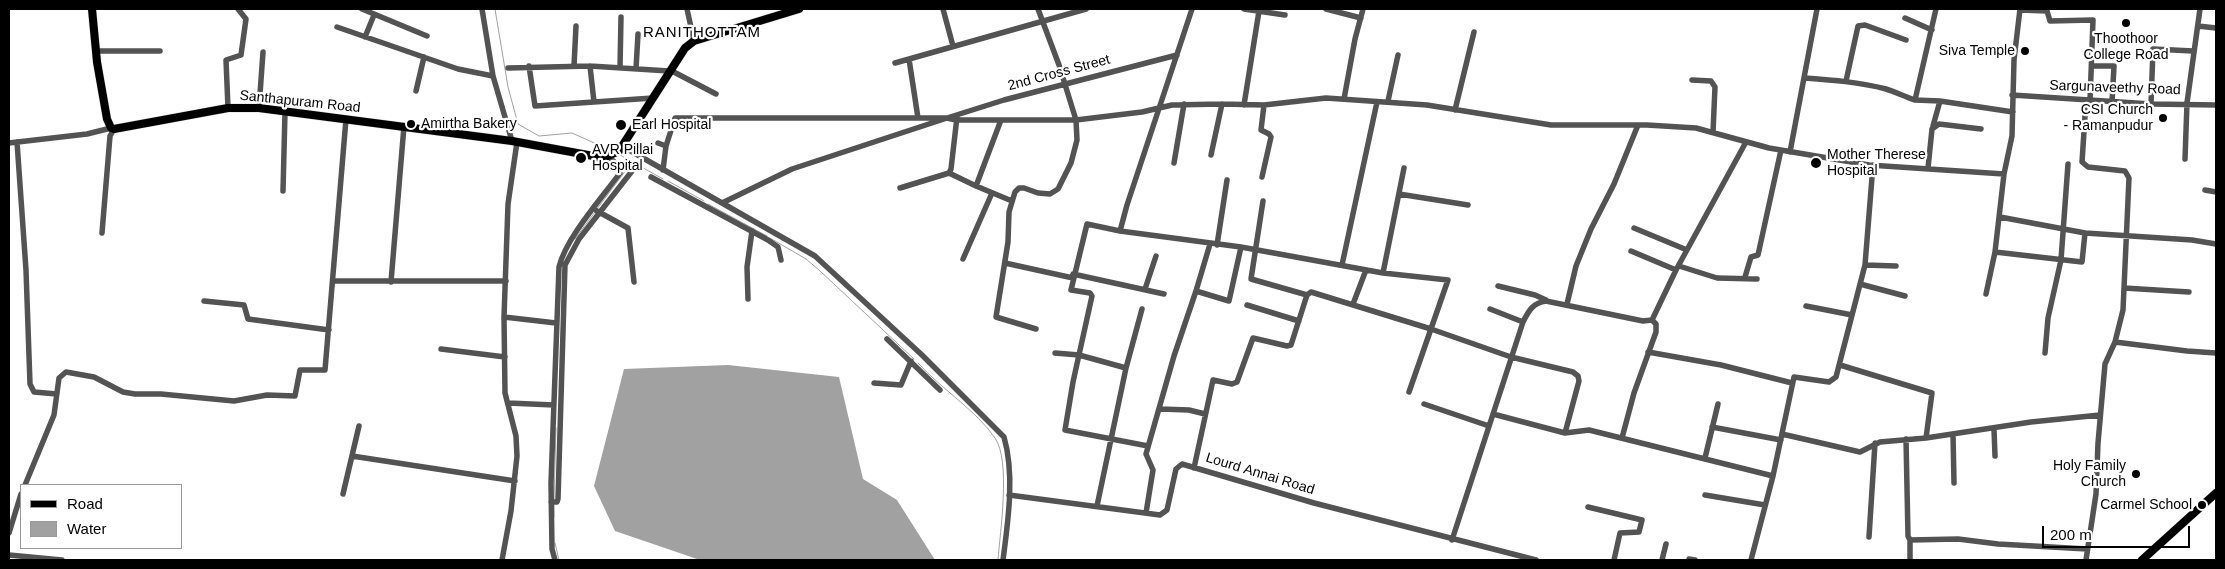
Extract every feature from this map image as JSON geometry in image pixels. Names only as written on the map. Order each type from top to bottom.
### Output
[{"type":"main road","points":[[92,9],[106,119],[112,128]]},
{"type":"main road","points":[[615,152],[685,48],[694,41],[799,9]]},
{"type":"main road","name":"Santhapuram Road","points":[[112,128],[120,130],[228,108],[259,108],[515,142],[615,152]]},
{"type":"main road","points":[[2142,560],[2216,493]]},
{"type":"street","points":[[228,108],[226,60],[241,55],[246,19],[238,9]]},
{"type":"street","points":[[362,9],[427,36]]},
{"type":"street","points":[[482,9],[493,76],[515,142],[508,204],[504,316],[505,393],[516,436],[517,456],[511,511],[502,560]]},
{"type":"street","points":[[687,9],[694,41]]},
{"type":"street","points":[[943,9],[954,46]]},
{"type":"street","points":[[1036,329],[996,317],[1010,222],[1009,212],[1015,192],[1018,188],[1050,194],[1058,189],[1071,163],[1077,140],[1076,120],[1038,9]]},
{"type":"street","points":[[895,63],[1086,9]]},
{"type":"street","points":[[1120,231],[1158,108],[1192,9]]},
{"type":"street","points":[[1244,9],[1285,15]]},
{"type":"street","points":[[1326,9],[1360,18]]},
{"type":"street","points":[[1344,99],[1363,9]]},
{"type":"street","points":[[1790,152],[1817,9]]},
{"type":"street","points":[[1915,100],[1936,9]]},
{"type":"street","points":[[1986,294],[1995,252],[2004,174],[2012,136],[2014,112],[2012,95],[2020,9],[2047,11],[2050,21],[2093,20],[2092,66],[2082,162],[2088,166],[2128,173],[2129,178],[2123,310],[2115,342],[2105,364],[2096,494],[2086,560]]},
{"type":"street","points":[[2185,159],[2187,103],[2200,9]]},
{"type":"street","points":[[1244,105],[1259,11]]},
{"type":"street","points":[[365,37],[374,15]]},
{"type":"street","points":[[620,68],[621,17]]},
{"type":"street","points":[[1905,18],[1932,30]]},
{"type":"street","points":[[1846,81],[1858,26],[1865,25],[1906,40]]},
{"type":"street","points":[[574,66],[576,26]]},
{"type":"street","points":[[2198,26],[2216,28]]},
{"type":"street","points":[[337,27],[458,69],[493,76]]},
{"type":"street","points":[[1455,110],[1474,32]]},
{"type":"street","points":[[636,69],[638,34]]},
{"type":"street","points":[[2151,104],[2153,49],[2193,50]]},
{"type":"street","points":[[96,50],[160,51]]},
{"type":"street","points":[[259,108],[263,52]]},
{"type":"street","name":"2nd Cross Street","points":[[722,203],[792,169],[947,118],[957,118],[1064,84],[1177,55]]},
{"type":"street","points":[[1388,101],[1398,55]]},
{"type":"street","points":[[416,91],[424,57]]},
{"type":"street","points":[[910,59],[918,118]]},
{"type":"street","points":[[529,66],[535,106],[653,98]]},
{"type":"street","points":[[590,66],[594,102]]},
{"type":"street","points":[[508,68],[590,66],[670,71],[716,94]]},
{"type":"street","points":[[2092,66],[2114,66],[2112,102]]},
{"type":"street","points":[[1805,78],[1846,81],[1887,89],[1915,100],[1940,101],[2014,112]]},
{"type":"street","points":[[1692,80],[1710,81],[1715,87],[1713,132]]},
{"type":"street","name":"Sargunaveethy Road","points":[[2012,95],[2088,101],[2216,105]]},
{"type":"street","points":[[949,173],[957,118],[1076,120],[1184,104],[1264,105],[1326,98],[1377,102],[1388,101],[1551,125],[1638,125],[1696,128],[1790,152],[1874,165],[2004,174]]},
{"type":"street","points":[[1928,168],[1940,101]]},
{"type":"street","points":[[1342,265],[1377,102]]},
{"type":"street","points":[[1174,163],[1184,104]]},
{"type":"street","points":[[1211,155],[1222,104]]},
{"type":"street","points":[[1262,178],[1271,137],[1261,130],[1264,105]]},
{"type":"street","points":[[284,191],[285,112]]},
{"type":"street","points":[[663,170],[666,146],[675,118],[947,118]]},
{"type":"street","points":[[25,484],[50,425],[60,378],[66,372],[72,371],[101,380],[128,394],[161,394],[234,401],[267,395],[294,396],[297,394],[300,370],[325,370],[334,281],[346,119]]},
{"type":"street","points":[[976,186],[1001,120]]},
{"type":"street","points":[[1934,126],[1939,124],[1981,129]]},
{"type":"street","points":[[1567,304],[1576,266],[1587,238],[1614,184],[1638,125]]},
{"type":"street","points":[[391,282],[404,126]]},
{"type":"street","points":[[9,142],[87,134],[112,128],[102,233]]},
{"type":"street","points":[[17,142],[26,270],[30,384],[34,392],[57,394]]},
{"type":"street","points":[[1652,320],[1687,250],[1746,142]]},
{"type":"street","points":[[658,143],[666,146]]},
{"type":"street","points":[[1745,277],[1751,257],[1758,255],[1781,150]]},
{"type":"street","points":[[615,152],[663,170],[815,256],[922,355],[1004,437],[1009,495],[1003,560]]},
{"type":"street","points":[[555,560],[552,549],[551,502],[565,264],[578,239],[621,171],[615,152]]},
{"type":"street","points":[[2046,353],[2048,318],[2061,260],[2068,164]]},
{"type":"street","points":[[1751,560],[1773,476],[1792,383],[1796,377],[1833,381],[1836,378],[1865,265],[1874,165]]},
{"type":"street","points":[[1383,273],[1404,168]]},
{"type":"street","points":[[556,406],[556,323],[561,258],[596,211],[632,171]]},
{"type":"street","points":[[900,188],[949,173],[1012,200]]},
{"type":"street","points":[[664,184],[669,174]]},
{"type":"street","points":[[651,177],[705,205],[778,247],[781,260]]},
{"type":"street","points":[[1217,244],[1226,180]]},
{"type":"street","points":[[2205,190],[2216,192]]},
{"type":"street","points":[[963,258],[992,193]]},
{"type":"street","points":[[1399,194],[1468,205]]},
{"type":"street","points":[[705,205],[710,197]]},
{"type":"street","points":[[1264,201],[1251,279],[1307,295]]},
{"type":"street","points":[[596,211],[628,228],[634,282]]},
{"type":"street","points":[[2000,217],[2085,232],[2192,240],[2216,244]]},
{"type":"street","points":[[1148,446],[1065,430],[1092,296],[1090,293],[1071,290],[1087,224],[1120,231],[1241,247],[1383,273],[1448,280],[1409,392]]},
{"type":"street","points":[[1634,228],[1687,250]]},
{"type":"street","points":[[748,299],[747,268],[752,231]]},
{"type":"street","points":[[1995,252],[2082,262],[2085,232]]},
{"type":"street","points":[[1146,513],[1153,470],[1146,457],[1148,446],[1174,356],[1210,244]]},
{"type":"street","points":[[1196,291],[1230,301],[1241,247]]},
{"type":"street","points":[[1631,251],[1678,268],[1716,278],[1745,277],[1757,279]]},
{"type":"street","points":[[1145,289],[1156,256]]},
{"type":"street","points":[[1004,263],[1164,294]]},
{"type":"street","points":[[1865,265],[1896,266]]},
{"type":"street","points":[[1353,304],[1366,270]]},
{"type":"street","points":[[334,281],[506,281]]},
{"type":"street","points":[[1860,284],[1905,296]]},
{"type":"street","points":[[1498,286],[1534,295],[1546,301],[1643,321],[1652,320]]},
{"type":"street","points":[[2124,288],[2189,292]]},
{"type":"street","points":[[1194,468],[1211,382],[1214,379],[1232,384],[1237,382],[1254,338],[1289,346],[1309,292],[1431,329],[1511,358],[1566,370],[1578,376],[1579,382],[1565,433]]},
{"type":"street","points":[[204,301],[244,305],[248,319],[329,330]]},
{"type":"street","points":[[1452,540],[1523,322],[1530,308],[1535,304],[1546,301]]},
{"type":"street","points":[[1247,305],[1299,322]]},
{"type":"street","points":[[1806,306],[1852,315]]},
{"type":"street","points":[[1097,506],[1126,368],[1142,309]]},
{"type":"street","points":[[1490,309],[1523,322]]},
{"type":"street","points":[[504,316],[556,323]]},
{"type":"street","points":[[1622,438],[1634,393],[1657,328],[1652,320]]},
{"type":"street","points":[[887,339],[940,390]]},
{"type":"street","points":[[2115,342],[2216,353]]},
{"type":"street","points":[[441,350],[505,357]]},
{"type":"street","points":[[1648,352],[1721,365],[1792,383]]},
{"type":"street","points":[[1055,353],[1079,355],[1126,368]]},
{"type":"street","points":[[874,383],[901,385],[912,362],[922,355]]},
{"type":"street","points":[[1840,365],[1932,392],[1926,438]]},
{"type":"street","points":[[508,403],[556,406]]},
{"type":"street","points":[[1424,404],[1489,426]]},
{"type":"street","points":[[1704,458],[1718,404]]},
{"type":"street","points":[[1160,409],[1189,410],[1206,414]]},
{"type":"street","points":[[1493,414],[1565,433],[1589,430],[1773,476]]},
{"type":"street","points":[[1712,427],[1781,437],[1855,452],[1865,450],[1875,443],[1994,429],[2031,422],[2100,415]]},
{"type":"street","points":[[343,494],[359,426]]},
{"type":"street","points":[[1994,429],[1995,456]]},
{"type":"street","points":[[1953,434],[1954,483]]},
{"type":"street","points":[[1906,439],[1910,560]]},
{"type":"street","points":[[1869,537],[1875,443]]},
{"type":"street","points":[[352,456],[514,481]]},
{"type":"street","name":"Lourd Annai Road","points":[[1009,495],[1164,514],[1167,510],[1176,469],[1182,464],[1250,486],[1452,540],[1536,560]]},
{"type":"street","points":[[1705,495],[1765,505]]},
{"type":"street","points":[[9,533],[20,497]]},
{"type":"street","points":[[1588,508],[1642,520],[1639,532],[1620,533],[1614,560]]},
{"type":"street","points":[[1910,540],[1958,539],[1998,544],[2087,549]]},
{"type":"street","points":[[1662,560],[1666,544]]},
{"type":"street","points":[[9,555],[62,560]]},
{"type":"water","points":[[728,365],[839,377],[863,479],[897,500],[935,560],[700,560],[615,531],[594,486],[624,369]]},
{"type":"waterway","points":[[495,9],[508,87],[518,124],[539,136],[572,133],[612,151]]},
{"type":"waterway","points":[[620,155],[663,179]]},
{"type":"waterway","points":[[597,209],[632,162]]},
{"type":"waterway","points":[[668,181],[704,201]]},
{"type":"waterway","points":[[708,204],[767,236]]},
{"type":"waterway","points":[[575,239],[595,212]]},
{"type":"waterway","points":[[770,238],[806,259],[914,359]]},
{"type":"waterway","points":[[918,363],[978,418],[995,438],[1000,449],[1004,479],[998,560]]},
{"type":"waterway","points":[[554,499],[556,428]]},
{"type":"waterway","points":[[554,505],[554,517]]},
{"type":"waterway","points":[[555,543],[559,560]]},
{"type":"place","name":"Thoothoor College Road","points":[[2126,23]]},
{"type":"place","name":"Siva Temple","points":[[2025,51]]},
{"type":"place","name":"CSI Church - Ramanpudur","points":[[2163,118]]},
{"type":"place","name":"Amirtha Bakery","points":[[411,124]]},
{"type":"place","name":"Earl Hospital","points":[[621,125]]},
{"type":"place","name":"AVR Pillai Hospital","points":[[581,158]]},
{"type":"place","name":"Mother Therese Hospital","points":[[1816,163]]},
{"type":"place","name":"Holy Family Church","points":[[2136,474]]},
{"type":"place","name":"Carmel School","points":[[2202,505]]},
{"type":"district","name":"RANITHOTTAM","points":[[702,33]]}]
